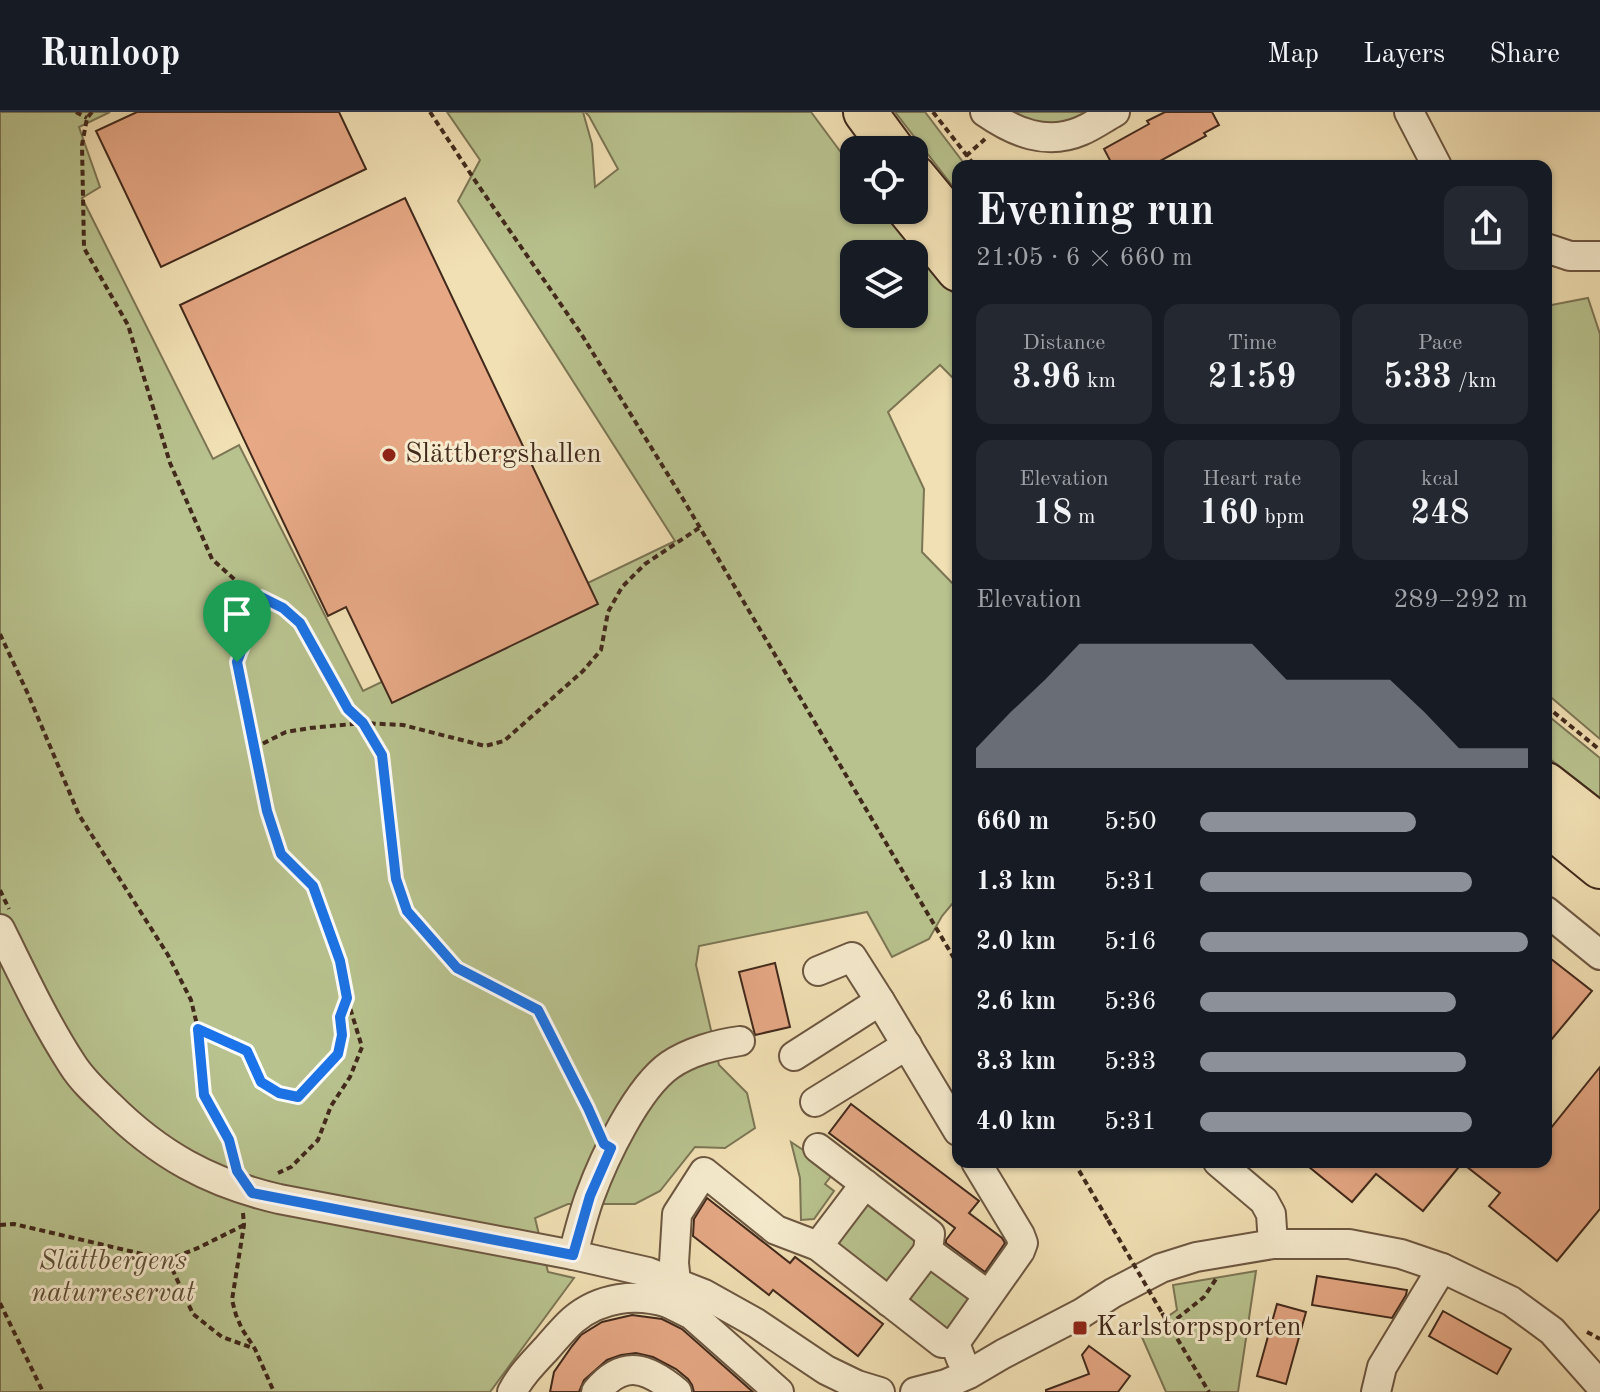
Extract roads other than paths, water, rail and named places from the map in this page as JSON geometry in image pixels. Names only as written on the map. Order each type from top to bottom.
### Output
[{"type":"highway","points":[[833,112],[851,136]]},
{"type":"highway","points":[[865,112],[883,136]]},
{"type":"highway","points":[[928,193],[952,222]]},
{"type":"highway","points":[[920,224],[952,263]]},
{"type":"highway","points":[[1552,789],[1600,826]]},
{"type":"highway","points":[[1552,828],[1600,867]]},
{"type":"street","points":[[985,112],[1021,133],[1051,138],[1079,132],[1115,112]]},
{"type":"street","points":[[1409,112],[1434,160]]},
{"type":"street","points":[[1552,250],[1570,256],[1600,256]]},
{"type":"street","points":[[1552,916],[1600,955]]},
{"type":"street","points":[[7,924],[40,1011],[74,1067],[92,1089],[145,1137],[178,1160],[217,1181],[263,1186],[648,1272],[779,1392]]},
{"type":"street","points":[[818,971],[852,957],[952,1121]]},
{"type":"street","points":[[794,1056],[880,1001]]},
{"type":"street","points":[[573,1255],[590,1196],[611,1148],[642,1093],[670,1065],[708,1047],[740,1041]]},
{"type":"street","points":[[815,1102],[907,1045]]},
{"type":"street","points":[[818,1148],[930,1234],[928,1251],[889,1302]]},
{"type":"street","points":[[955,1343],[1023,1243],[980,1168]]},
{"type":"street","points":[[1225,1168],[1264,1201],[1271,1214],[1273,1244]]},
{"type":"street","points":[[672,1293],[677,1214],[704,1172],[776,1230],[818,1246],[942,1343],[955,1343]]},
{"type":"street","points":[[818,1246],[865,1184]]},
{"type":"street","points":[[915,1392],[969,1374],[1161,1268],[1196,1257],[1273,1244],[1349,1244],[1401,1254],[1442,1268],[1511,1301],[1552,1331],[1600,1385]]},
{"type":"street","points":[[928,1251],[988,1295]]},
{"type":"street","points":[[1376,1392],[1382,1367],[1442,1268]]},
{"type":"street","points":[[512,1392],[520,1377],[574,1319],[602,1303],[672,1293],[704,1294],[756,1323],[826,1370],[880,1392]]},
{"type":"street","points":[[955,1343],[969,1374]]},
{"type":"street","points":[[596,1392],[612,1377],[628,1370],[651,1373],[677,1392]]},
{"type":"place","name":"Slättbergshallen","points":[[389,455]]},
{"type":"place","name":"Karlstorpsporten","points":[[1080,1328]]},
{"type":"park label","name":"Slättbergens naturreservat","points":[[113,1278]]}]
